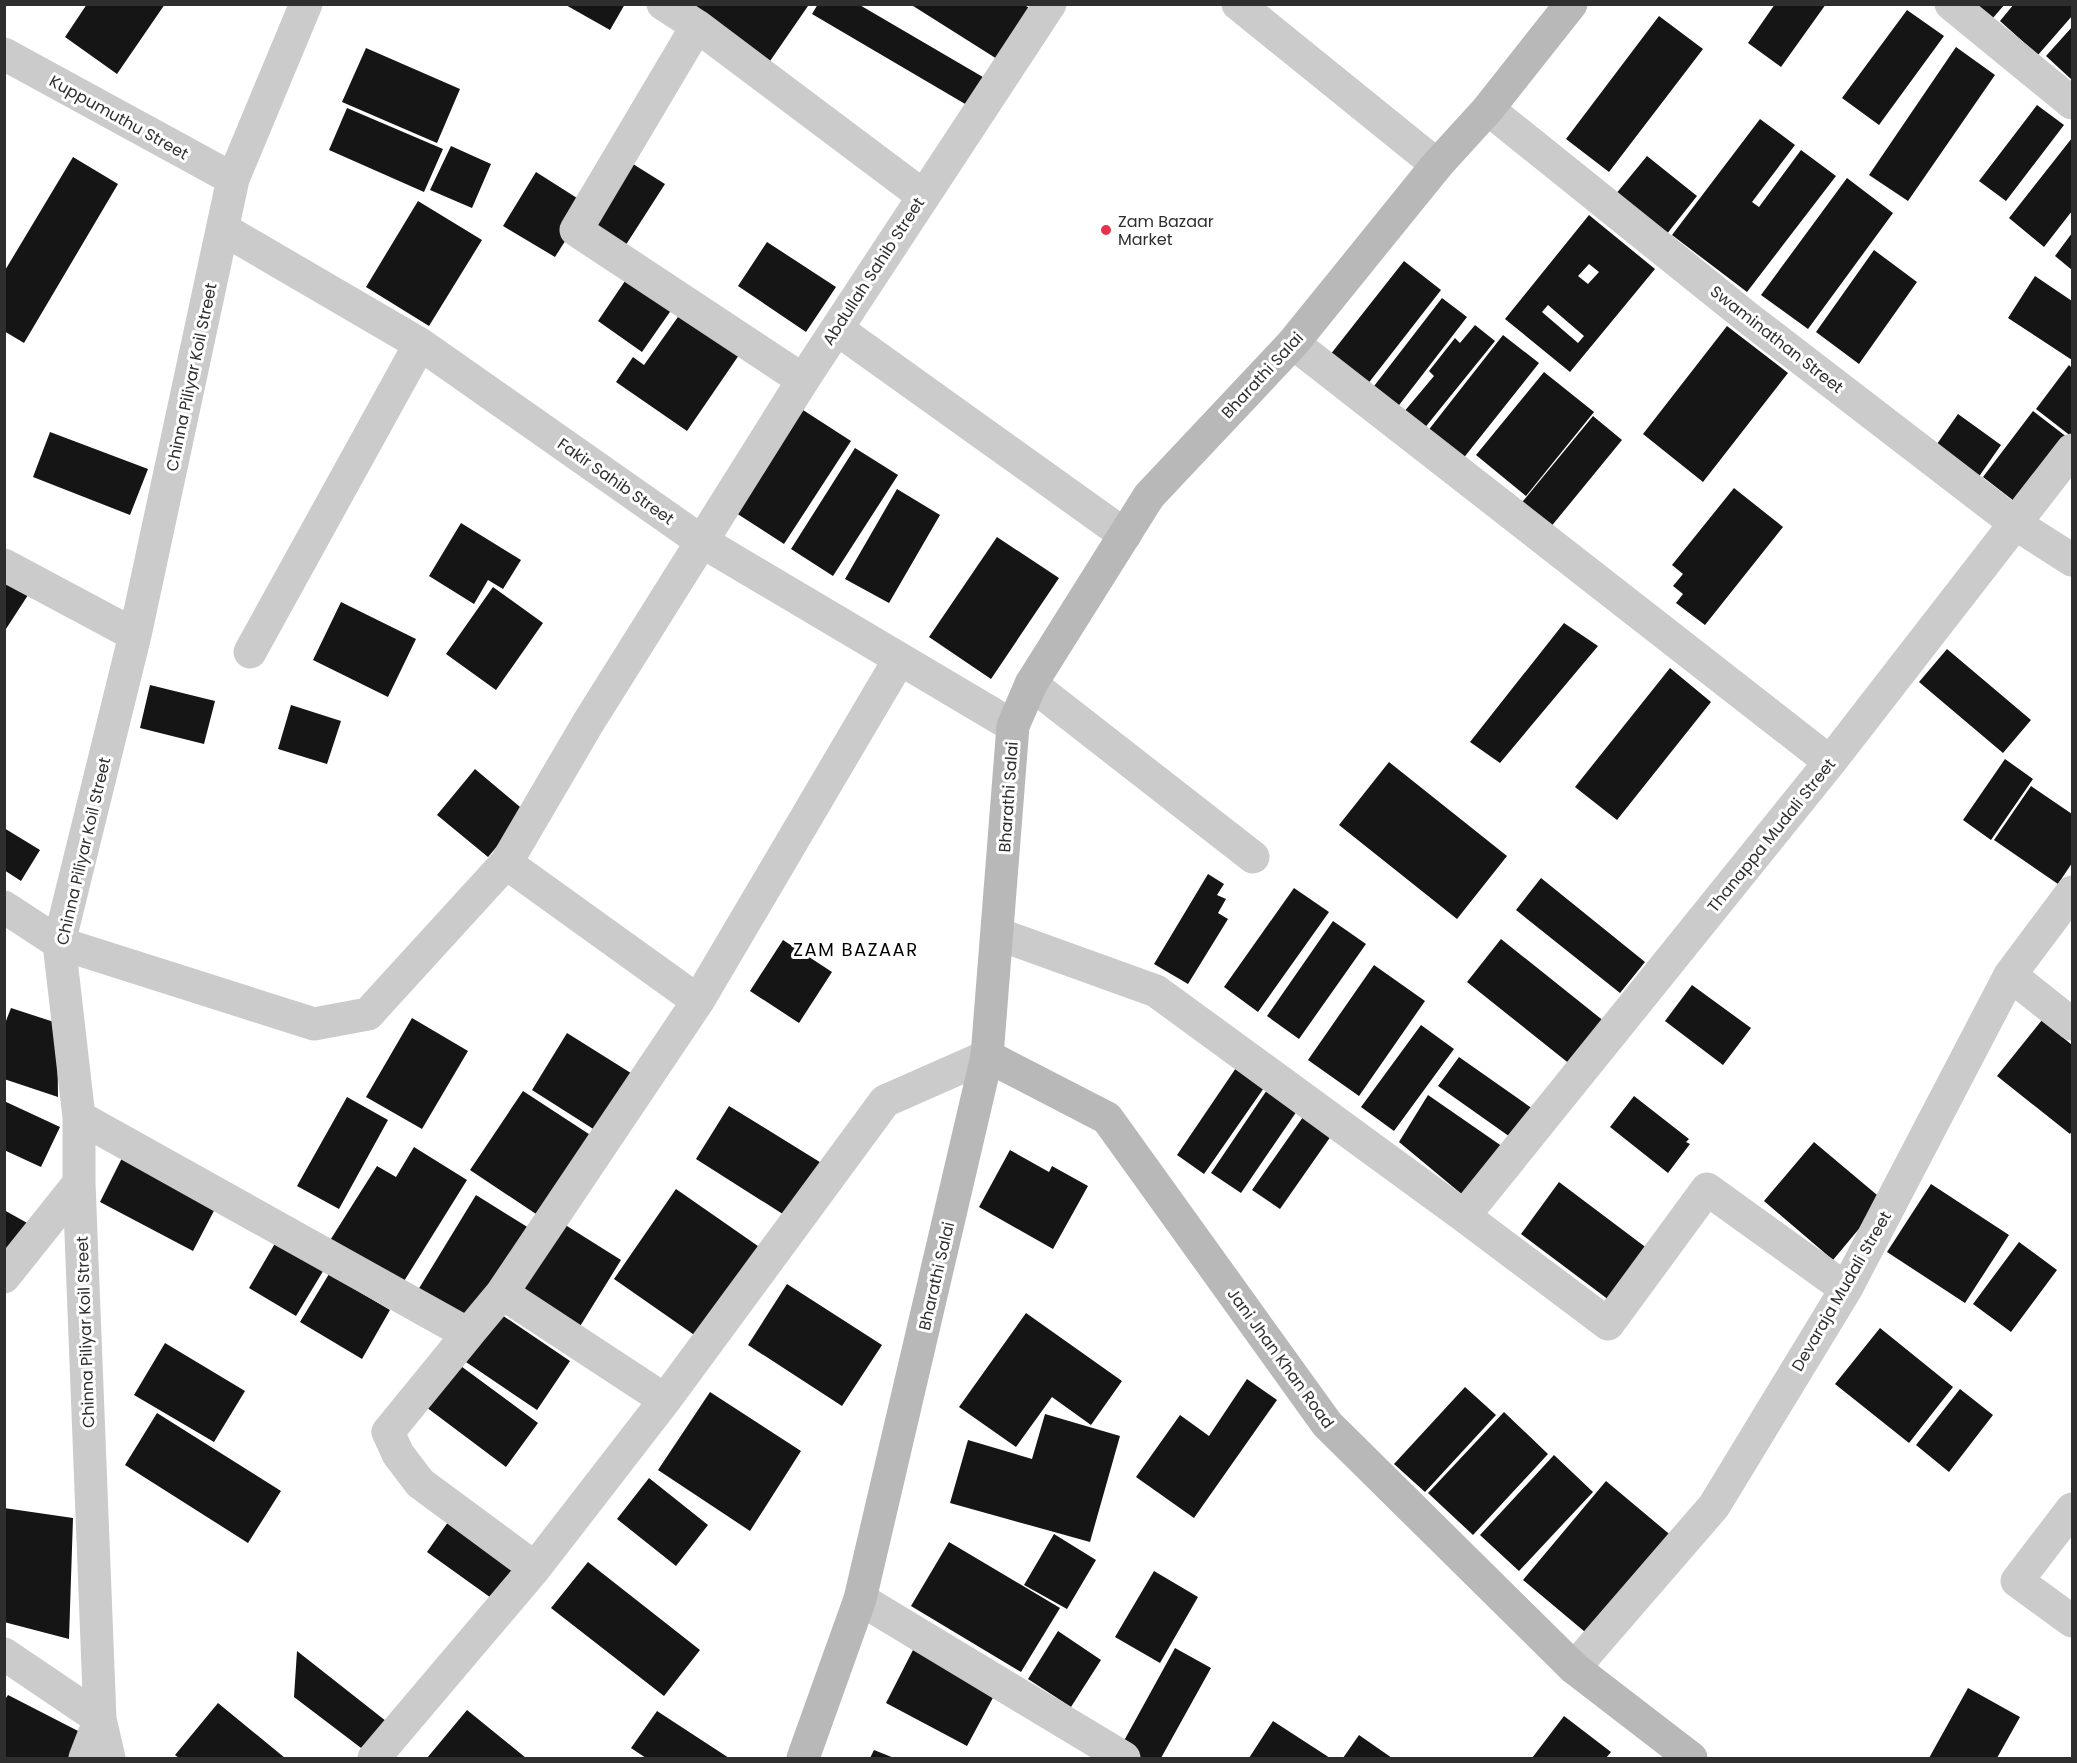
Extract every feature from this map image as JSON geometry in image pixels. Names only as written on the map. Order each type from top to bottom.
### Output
[{"type":"street","name":"Chinna Piliyar Koil Street","points":[[109,1758],[100,1719],[79,1183],[80,1117],[59,943],[135,635],[233,179],[306,4]]},
{"type":"street","points":[[663,4],[697,26],[922,195]]},
{"type":"street","name":"Abdullah Sahib Street","points":[[4,907],[59,943],[314,1024],[368,1014],[506,862],[588,723],[803,380],[922,195],[1050,4]]},
{"type":"street","points":[[1238,4],[1437,165]]},
{"type":"street","name":"Bharathi Salai","points":[[803,1758],[860,1599],[987,1056],[1013,726],[1032,684],[1149,496],[1293,343],[1437,165],[1488,109],[1571,4]]},
{"type":"street","points":[[1951,4],[2073,103]]},
{"type":"street","points":[[697,26],[576,230],[803,380]]},
{"type":"street","name":"Kuppumuthu Street","points":[[4,54],[233,179]]},
{"type":"street","name":"Swaminathan Street","points":[[1488,109],[1748,318],[2016,524],[2073,560]]},
{"type":"street","name":"Fakir Sahib Street","points":[[223,229],[420,344],[701,541],[1013,726]]},
{"type":"street","points":[[837,329],[1125,535]]},
{"type":"street","points":[[1293,343],[1830,762]]},
{"type":"street","points":[[250,652],[420,344]]},
{"type":"street","name":"Thanappa Mudali Street","points":[[1464,1216],[1830,762],[2073,450]]},
{"type":"street","points":[[4,565],[135,635]]},
{"type":"street","points":[[535,1568],[420,1483],[398,1454],[388,1432],[502,1293],[698,1001],[899,660]]},
{"type":"street","points":[[1032,684],[1253,857]]},
{"type":"street","points":[[506,862],[698,1001]]},
{"type":"street","name":"Devaraja Mudali Street","points":[[1575,1668],[1714,1506],[1846,1289],[2010,975],[2073,892]]},
{"type":"street","points":[[998,934],[1155,991],[1608,1324],[1707,1189],[1846,1289]]},
{"type":"street","points":[[2010,975],[2073,1024]]},
{"type":"street","points":[[374,1758],[535,1568],[665,1400],[885,1101],[987,1056]]},
{"type":"street","name":"Jani Jhan Khan Road","points":[[987,1056],[1107,1118],[1328,1424],[1575,1668],[1690,1758]]},
{"type":"street","points":[[80,1117],[468,1334]]},
{"type":"street","points":[[4,1277],[79,1183]]},
{"type":"street","points":[[502,1293],[665,1400]]},
{"type":"street","points":[[2073,1509],[2017,1581],[2073,1621]]},
{"type":"street","points":[[860,1599],[1124,1758]]},
{"type":"street","points":[[4,1654],[100,1719],[85,1758]]},
{"type":"building","points":[[87,4],[165,4],[117,74],[65,37]]},
{"type":"building","points":[[564,4],[625,4],[610,30]]},
{"type":"building","points":[[681,4],[806,4],[808,6],[768,64]]},
{"type":"building","points":[[818,4],[858,4],[988,80],[972,108],[812,14]]},
{"type":"building","points":[[910,4],[1023,4],[1037,13],[1005,64]]},
{"type":"building","points":[[1775,4],[1826,4],[1781,67],[1748,43]]},
{"type":"building","points":[[1963,4],[2005,4],[1986,26]]},
{"type":"building","points":[[2014,4],[2072,4],[2072,16],[2038,55],[2000,21]]},
{"type":"building","points":[[1907,10],[1944,36],[1879,125],[1842,98]]},
{"type":"building","points":[[1659,16],[1703,49],[1609,172],[1566,139]]},
{"type":"building","points":[[2072,27],[2072,80],[2046,56]]},
{"type":"building","points":[[1956,47],[1995,75],[1908,201],[1869,175]]},
{"type":"building","points":[[366,48],[460,89],[437,143],[342,102]]},
{"type":"building","points":[[2037,105],[2064,125],[2006,201],[1979,181]]},
{"type":"building","points":[[347,108],[443,149],[424,192],[329,150]]},
{"type":"building","points":[[1760,119],[1795,145],[1752,202],[1759,207],[1801,150],[1836,176],[1747,292],[1672,235]]},
{"type":"building","points":[[2072,138],[2072,211],[2044,247],[2009,218]]},
{"type":"building","points":[[451,146],[491,164],[472,208],[430,190]]},
{"type":"building","points":[[1647,156],[1697,196],[1666,235],[1615,195]]},
{"type":"building","points":[[73,157],[118,184],[24,343],[4,331],[4,272]]},
{"type":"building","points":[[625,159],[665,184],[620,254],[581,229]]},
{"type":"building","points":[[536,172],[588,205],[555,257],[503,226]]},
{"type":"building","points":[[1847,178],[1893,213],[1808,329],[1761,295]]},
{"type":"building","points":[[418,201],[482,240],[429,326],[366,287]]},
{"type":"building","points":[[1589,215],[1655,269],[1570,372],[1505,319]],"holes":[[[1589,264],[1599,272],[1588,284],[1578,276]],[[1548,305],[1584,336],[1578,343],[1542,312]]]},
{"type":"building","points":[[2072,233],[2072,270],[2055,256]]},
{"type":"building","points":[[767,242],[836,287],[806,332],[738,286]]},
{"type":"building","points":[[1874,250],[1917,282],[1859,364],[1816,332]]},
{"type":"building","points":[[1404,261],[1441,290],[1367,385],[1330,355]]},
{"type":"building","points":[[2035,276],[2072,301],[2072,360],[2008,318]]},
{"type":"building","points":[[627,278],[672,309],[642,352],[598,321]]},
{"type":"building","points":[[1442,298],[1467,317],[1396,409],[1371,390]]},
{"type":"building","points":[[680,314],[739,355],[687,431],[616,382],[633,357],[644,365]]},
{"type":"building","points":[[1475,325],[1495,341],[1423,430],[1403,413],[1434,376],[1429,371],[1455,338],[1460,343]]},
{"type":"building","points":[[1727,326],[1788,373],[1703,482],[1643,434]]},
{"type":"building","points":[[1503,335],[1539,363],[1462,460],[1427,432]]},
{"type":"building","points":[[2069,365],[2072,368],[2072,437],[2036,409]]},
{"type":"building","points":[[1544,372],[1594,412],[1526,496],[1476,455]]},
{"type":"building","points":[[803,410],[851,441],[784,544],[736,513]]},
{"type":"building","points":[[2033,411],[2072,441],[2023,508],[1983,477]]},
{"type":"building","points":[[1958,414],[2001,445],[1973,485],[1930,454]]},
{"type":"building","points":[[1593,416],[1622,440],[1545,534],[1515,511]]},
{"type":"building","points":[[50,432],[148,469],[130,515],[33,477]]},
{"type":"building","points":[[855,448],[898,475],[833,576],[791,549]]},
{"type":"building","points":[[1734,488],[1783,527],[1705,625],[1676,603],[1683,594],[1673,586],[1683,574],[1672,565]]},
{"type":"building","points":[[897,489],[940,515],[889,603],[845,579]]},
{"type":"building","points":[[461,523],[521,560],[503,589],[488,580],[474,604],[429,576]]},
{"type":"building","points":[[997,537],[1059,578],[991,679],[929,637]]},
{"type":"building","points":[[4,576],[30,592],[4,632]]},
{"type":"building","points":[[493,587],[543,623],[496,690],[446,654]]},
{"type":"building","points":[[341,602],[416,639],[388,697],[313,660]]},
{"type":"building","points":[[1564,623],[1598,646],[1500,763],[1470,742]]},
{"type":"building","points":[[1947,649],[2031,720],[2003,753],[1919,682]]},
{"type":"building","points":[[1670,668],[1711,702],[1617,820],[1575,787]]},
{"type":"building","points":[[150,685],[215,701],[204,744],[140,728]]},
{"type":"building","points":[[291,705],[341,721],[327,764],[278,749]]},
{"type":"building","points":[[2005,759],[2033,779],[1991,840],[1963,820]]},
{"type":"building","points":[[1389,762],[1507,856],[1457,919],[1339,825]]},
{"type":"building","points":[[475,769],[526,812],[488,857],[437,815]]},
{"type":"building","points":[[2031,786],[2072,814],[2072,863],[2058,884],[1994,840]]},
{"type":"building","points":[[4,828],[40,850],[21,881],[4,870]]},
{"type":"building","points":[[1208,874],[1224,884],[1217,895],[1226,899],[1218,913],[1228,919],[1188,984],[1154,964]]},
{"type":"building","points":[[1541,878],[1645,962],[1620,993],[1516,910]]},
{"type":"building","points":[[1294,888],[1329,912],[1258,1012],[1224,987]]},
{"type":"building","points":[[1333,921],[1366,944],[1299,1039],[1267,1016]]},
{"type":"building","points":[[1501,939],[1605,1022],[1571,1065],[1467,982]]},
{"type":"building","points":[[783,940],[832,972],[799,1023],[750,991]]},
{"type":"building","points":[[1374,965],[1425,1001],[1359,1096],[1308,1060]]},
{"type":"building","points":[[1692,985],[1751,1028],[1723,1065],[1665,1021]]},
{"type":"building","points":[[11,1008],[57,1023],[58,1097],[4,1079],[4,1026]]},
{"type":"building","points":[[412,1018],[468,1051],[422,1129],[366,1097]]},
{"type":"building","points":[[2042,1020],[2072,1045],[2072,1131],[2070,1134],[1997,1076]]},
{"type":"building","points":[[1421,1025],[1454,1049],[1394,1131],[1361,1107]]},
{"type":"building","points":[[567,1033],[634,1075],[598,1132],[532,1090]]},
{"type":"building","points":[[1459,1057],[1533,1109],[1513,1139],[1438,1086]]},
{"type":"building","points":[[1238,1065],[1266,1085],[1204,1174],[1177,1155]]},
{"type":"building","points":[[1269,1087],[1299,1108],[1241,1193],[1211,1173]]},
{"type":"building","points":[[523,1091],[598,1140],[545,1220],[470,1170]]},
{"type":"building","points":[[1428,1095],[1506,1149],[1464,1196],[1399,1142]]},
{"type":"building","points":[[1634,1096],[1689,1139],[1686,1142],[1690,1144],[1668,1173],[1610,1127]]},
{"type":"building","points":[[347,1097],[388,1120],[339,1209],[297,1186]]},
{"type":"building","points":[[4,1101],[60,1127],[41,1167],[4,1150]]},
{"type":"building","points":[[729,1106],[823,1164],[789,1218],[696,1159]]},
{"type":"building","points":[[1303,1117],[1331,1136],[1280,1209],[1252,1190]]},
{"type":"building","points":[[1814,1142],[1883,1200],[1833,1260],[1764,1201]]},
{"type":"building","points":[[414,1147],[467,1180],[401,1286],[329,1242],[377,1166],[396,1177]]},
{"type":"building","points":[[1010,1150],[1049,1172],[1052,1166],[1088,1186],[1053,1249],[979,1207]]},
{"type":"building","points":[[123,1156],[217,1205],[193,1251],[100,1202]]},
{"type":"building","points":[[1559,1182],[1652,1252],[1613,1303],[1521,1234]]},
{"type":"building","points":[[1931,1184],[2009,1235],[1965,1303],[1887,1252]]},
{"type":"building","points":[[676,1189],[765,1251],[703,1341],[614,1279]]},
{"type":"building","points":[[476,1195],[529,1228],[471,1323],[418,1290]]},
{"type":"building","points":[[4,1210],[29,1224],[4,1258]]},
{"type":"building","points":[[559,1221],[621,1260],[579,1328],[516,1288]]},
{"type":"building","points":[[277,1240],[325,1268],[296,1316],[249,1288]]},
{"type":"building","points":[[2019,1242],[2057,1270],[2011,1332],[1973,1304]]},
{"type":"building","points":[[329,1274],[390,1310],[362,1359],[300,1322]]},
{"type":"building","points":[[787,1284],[882,1345],[842,1406],[748,1345]]},
{"type":"building","points":[[496,1311],[570,1361],[537,1410],[463,1360]]},
{"type":"building","points":[[1026,1313],[1122,1381],[1091,1425],[1052,1397],[1016,1447],[959,1407]]},
{"type":"building","points":[[1880,1328],[1953,1387],[1909,1443],[1835,1384]]},
{"type":"building","points":[[165,1343],[245,1391],[214,1442],[134,1395]]},
{"type":"building","points":[[450,1358],[538,1423],[506,1467],[418,1401]]},
{"type":"building","points":[[1247,1379],[1277,1400],[1194,1518],[1136,1477],[1180,1415],[1209,1436]]},
{"type":"building","points":[[1465,1387],[1496,1415],[1425,1492],[1394,1464]]},
{"type":"building","points":[[1960,1389],[1993,1415],[1949,1472],[1916,1445]]},
{"type":"building","points":[[710,1392],[801,1451],[750,1531],[658,1470]]},
{"type":"building","points":[[1504,1412],[1548,1454],[1473,1535],[1428,1493]]},
{"type":"building","points":[[157,1413],[281,1491],[248,1543],[125,1465]]},
{"type":"building","points":[[1045,1414],[1120,1436],[1090,1542],[950,1503],[968,1440],[1032,1459]]},
{"type":"building","points":[[1554,1455],[1593,1492],[1519,1571],[1480,1535]]},
{"type":"building","points":[[649,1478],[708,1525],[676,1566],[617,1519]]},
{"type":"building","points":[[1606,1481],[1674,1538],[1591,1637],[1523,1580]]},
{"type":"building","points":[[4,1508],[73,1518],[69,1639],[4,1622]]},
{"type":"building","points":[[453,1515],[521,1563],[494,1600],[427,1552]]},
{"type":"building","points":[[1054,1534],[1096,1560],[1067,1609],[1024,1585]]},
{"type":"building","points":[[949,1542],[1060,1608],[1021,1672],[911,1606]]},
{"type":"building","points":[[588,1562],[700,1650],[664,1696],[551,1608]]},
{"type":"building","points":[[1154,1571],[1198,1597],[1160,1663],[1115,1637]]},
{"type":"building","points":[[1058,1631],[1101,1660],[1071,1707],[1028,1679]]},
{"type":"building","points":[[1175,1648],[1211,1668],[1161,1758],[1138,1758],[1120,1748]]},
{"type":"building","points":[[913,1650],[995,1694],[967,1746],[886,1703]]},
{"type":"building","points":[[297,1651],[391,1725],[369,1754],[294,1697]]},
{"type":"building","points":[[1968,1688],[2020,1717],[1997,1758],[1929,1758]]},
{"type":"building","points":[[8,1695],[82,1733],[69,1758],[4,1758],[4,1701]]},
{"type":"building","points":[[218,1703],[285,1758],[179,1758],[175,1755]]},
{"type":"building","points":[[467,1710],[526,1758],[427,1758]]},
{"type":"building","points":[[657,1711],[729,1758],[646,1758],[631,1748]]},
{"type":"building","points":[[1564,1716],[1611,1752],[1606,1758],[1532,1758]]},
{"type":"building","points":[[1273,1721],[1330,1758],[1249,1758]]},
{"type":"building","points":[[1359,1735],[1392,1758],[1343,1758]]},
{"type":"building","points":[[874,1750],[894,1758],[870,1758]]},
{"type":"place","name":"Zam Bazaar Market","points":[[1106,230]]},
{"type":"district","name":"ZAM BAZAAR","points":[[856,950]]}]
